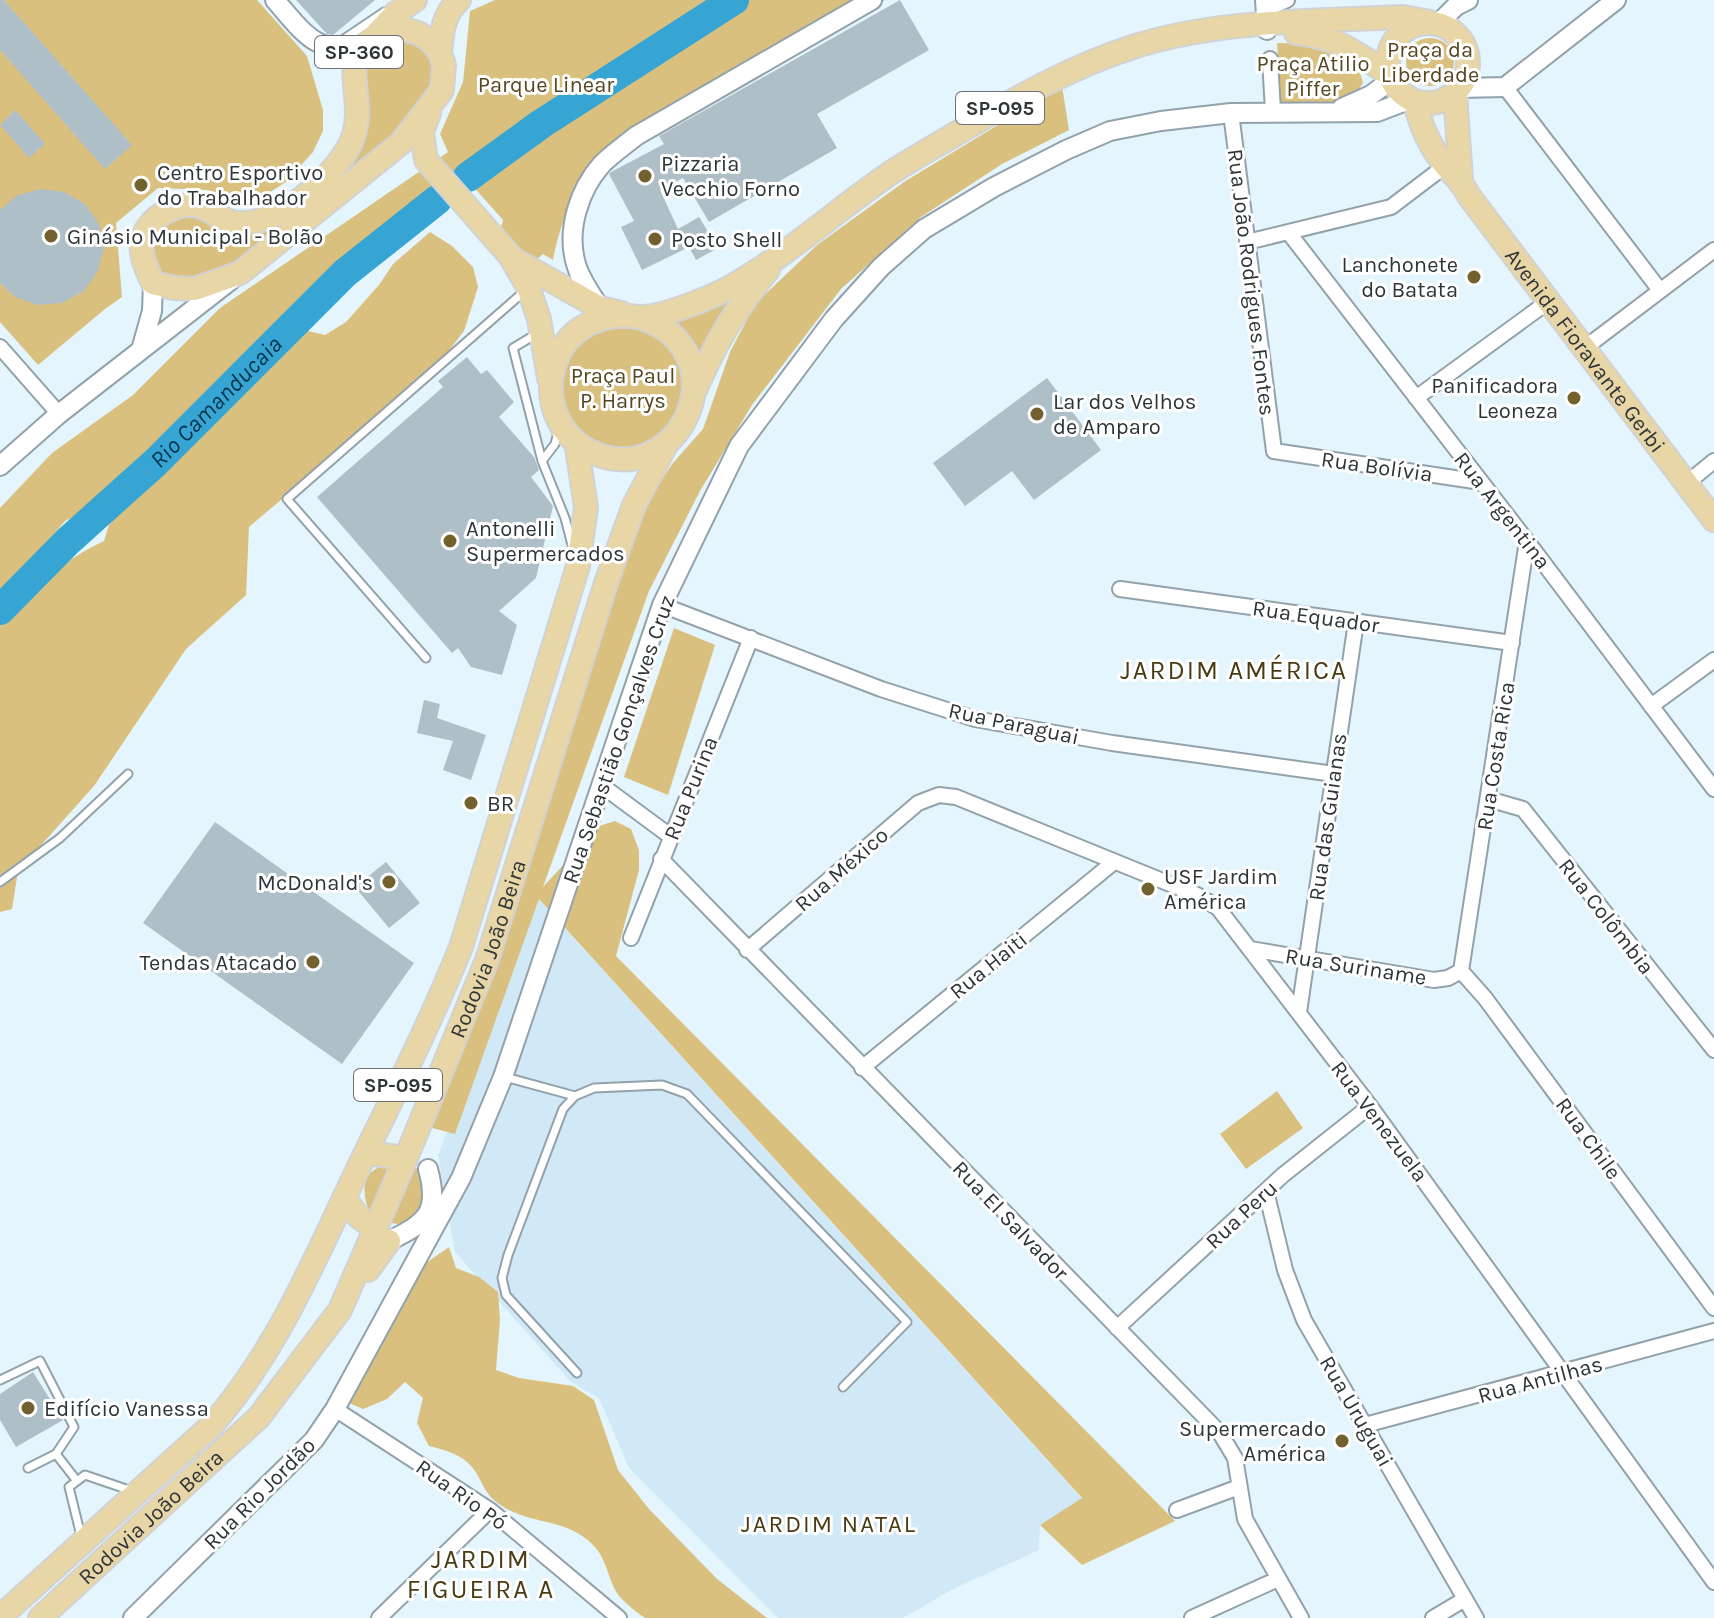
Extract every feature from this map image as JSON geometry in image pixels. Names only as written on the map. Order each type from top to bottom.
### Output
[{"type":"main road","name":"SP-360","points":[[356,120],[353,71],[356,57],[396,13],[415,0]]},
{"type":"main road","points":[[459,0],[448,11],[442,29],[440,53],[444,78],[424,121],[422,132],[429,162],[505,250],[528,287],[541,331],[551,403],[560,424],[576,442],[596,455],[620,459],[644,456],[666,445]]},
{"type":"main road","name":"SP-095","points":[[1266,16],[1344,44],[1390,77],[1400,91],[1413,100]]},
{"type":"main road","name":"SP-095","points":[[550,381],[555,359],[568,340],[586,325],[607,317],[636,317],[701,300],[723,290],[894,171],[1012,100],[1075,68],[1141,44],[1239,27],[1266,16],[1403,17],[1434,22],[1457,33],[1467,50],[1469,70],[1458,90]]},
{"type":"main road","points":[[1390,77],[1387,59],[1392,44],[1401,32],[1414,24],[1434,22]]},
{"type":"main road","name":"SP-360","points":[[369,40],[390,29],[404,29],[431,41],[440,53]]},
{"type":"main road","points":[[1413,100],[1429,103],[1443,100],[1458,90]]},
{"type":"main road","name":"Avenida Fioravante Gerbi","points":[[1453,172],[1458,90]]},
{"type":"main road","name":"Avenida Fioravante Gerbi","points":[[1413,100],[1420,124],[1469,196],[1714,520]]},
{"type":"main road","points":[[356,120],[351,144],[338,162],[288,208],[259,221],[241,223],[225,221],[199,206],[170,209],[146,229],[142,243],[153,283],[195,289],[240,273],[401,143],[435,101]]},
{"type":"main road","points":[[356,120],[389,152],[429,162]]},
{"type":"main road","name":"SP-095","points":[[666,445],[680,431],[690,412],[694,392],[717,339],[744,299],[787,248]]},
{"type":"main road","points":[[505,250],[600,308],[664,328],[681,346],[692,368],[694,392]]},
{"type":"main road","name":"Rodovia João Beira","points":[[0,1617],[211,1426],[237,1398],[267,1352],[344,1198],[461,947],[578,566],[586,507],[576,442]]},
{"type":"main road","name":"Rodovia João Beira","points":[[40,1618],[259,1417],[340,1310],[382,1236],[406,1158],[487,960],[606,583],[634,505],[666,445]]},
{"type":"main road","points":[[366,1153],[406,1158]]},
{"type":"main road","points":[[344,1198],[358,1216],[382,1236]]},
{"type":"street","points":[[275,0],[306,35],[329,49],[348,50],[369,40]]},
{"type":"street","points":[[600,308],[576,264],[572,238],[585,189],[603,163],[636,136],[872,0]]},
{"type":"street","points":[[1266,16],[1287,0]]},
{"type":"street","points":[[1434,22],[1468,0]]},
{"type":"street","points":[[1458,90],[1505,87],[1616,0]]},
{"type":"street","points":[[1270,59],[1273,111]]},
{"type":"street","points":[[1336,111],[1371,95],[1390,77]]},
{"type":"street","points":[[1505,87],[1659,289]]},
{"type":"street","name":"Rua Sebastião Gonçalves Cruz","points":[[411,1268],[461,1178],[503,1077],[662,605],[739,446],[834,319],[881,267],[924,229],[994,187],[1110,131],[1231,113],[1377,112],[1413,100]]},
{"type":"street","name":"Rua João Rodrigues Fontes","points":[[1231,113],[1274,451]]},
{"type":"street","points":[[1247,242],[1391,207],[1453,172]]},
{"type":"street","name":"Rua Argentina","points":[[1289,233],[1714,789]]},
{"type":"street","points":[[1586,347],[1714,250]]},
{"type":"street","points":[[0,466],[59,414],[240,273]]},
{"type":"street","points":[[141,350],[152,311],[153,283]]},
{"type":"street","points":[[1416,398],[1549,301]]},
{"type":"street","points":[[0,347],[59,414]]},
{"type":"street","name":"Rua Bolívia","points":[[1274,451],[1481,482]]},
{"type":"street","points":[[1687,483],[1714,461]]},
{"type":"street","name":"Rua Costa Rica","points":[[1461,971],[1527,541]]},
{"type":"street","name":"Rua Equador","points":[[1120,589],[1512,643]]},
{"type":"street","name":"Rua Paraguai","points":[[662,605],[881,689],[975,719],[1112,743],[1334,774]]},
{"type":"street","name":"Rua das Guianas","points":[[1299,1012],[1356,622]]},
{"type":"street","name":"Rua Purina","points":[[631,938],[751,638]]},
{"type":"street","points":[[1651,706],[1714,660]]},
{"type":"street","points":[[601,785],[670,836]]},
{"type":"street","name":"Rua Venezuela","points":[[939,795],[956,797],[1197,895],[1218,908],[1370,1106],[1714,1582]]},
{"type":"street","name":"Rua México","points":[[747,950],[918,803],[939,795]]},
{"type":"street","name":"Rua Colômbia","points":[[1488,799],[1523,809],[1714,1050]]},
{"type":"street","name":"Rua El Salvador","points":[[661,859],[1220,1433],[1235,1458],[1245,1519],[1301,1618]]},
{"type":"street","name":"Rua Haiti","points":[[862,1068],[1114,862]]},
{"type":"street","name":"Rua Suriname","points":[[1250,949],[1434,980],[1448,978],[1461,971]]},
{"type":"street","name":"Rua Chile","points":[[1461,971],[1485,998],[1714,1308]]},
{"type":"street","name":"Rua Peru","points":[[1117,1328],[1266,1191],[1370,1106]]},
{"type":"street","points":[[406,1158],[428,1169],[461,1178]]},
{"type":"street","points":[[411,1268],[382,1236],[418,1227],[432,1209],[433,1186],[428,1169]]},
{"type":"street","name":"Rua Uruguai","points":[[1266,1191],[1285,1270],[1304,1320],[1476,1618]]},
{"type":"street","name":"Rua Rio Jordão","points":[[133,1618],[314,1440],[335,1409],[411,1268]]},
{"type":"street","name":"Rua Antilhas","points":[[1365,1425],[1714,1331]]},
{"type":"street","name":"Rua Rio Pó","points":[[335,1409],[490,1510],[619,1618]]},
{"type":"street","points":[[1177,1510],[1239,1487]]},
{"type":"street","points":[[379,1618],[490,1510]]},
{"type":"street","points":[[1192,1618],[1278,1579]]},
{"type":"street","points":[[1433,1618],[1465,1599]]},
{"type":"lane","points":[[329,49],[402,0]]},
{"type":"lane","points":[[426,658],[287,499],[528,287]]},
{"type":"lane","points":[[541,331],[513,348],[542,461],[565,518],[578,566]]},
{"type":"lane","points":[[542,461],[555,444],[560,424]]},
{"type":"lane","points":[[0,882],[60,838],[128,774]]},
{"type":"lane","points":[[503,1077],[575,1096]]},
{"type":"lane","points":[[577,1373],[506,1295],[502,1278],[563,1109],[575,1096],[594,1088],[662,1085],[687,1094],[907,1322],[843,1387]]},
{"type":"lane","points":[[0,1380],[40,1361],[74,1427],[56,1454],[28,1468]]},
{"type":"lane","points":[[56,1454],[77,1481]]},
{"type":"lane","points":[[82,1543],[69,1487],[85,1475],[137,1493]]},
{"type":"shaded area","points":[[536,896],[1082,1499],[1040,1525],[1039,1550],[953,1589],[903,1618],[778,1618],[629,1468],[599,1398],[571,1382],[455,1252],[438,1155]]},
{"type":"green space","name":"Centro Esportivo do Trabalhador","points":[[0,0],[257,0],[307,56],[323,110],[323,131],[313,152],[286,182],[256,201],[233,202],[208,190],[158,188],[116,223],[122,297],[38,365],[0,322]]},
{"type":"green space","name":"Parque Linear","points":[[495,0],[885,0],[614,157],[573,202],[562,226],[553,260],[543,254],[537,259],[510,259],[496,246],[503,220],[470,183],[448,200],[390,227],[363,246],[328,290],[308,309],[300,329],[325,335],[346,322],[393,264],[430,232],[452,246],[473,267],[478,287],[464,331],[434,370],[249,527],[246,595],[186,649],[94,786],[18,871],[12,909],[0,912],[0,623],[20,599],[47,576],[104,541],[111,518],[88,510],[65,521],[0,597],[0,508],[52,453],[133,395],[220,308],[448,152],[440,134],[463,82],[470,11]]},
{"type":"green space","points":[[395,37],[410,39],[421,46],[429,54],[434,67],[431,92],[392,138],[234,264],[192,277],[161,276],[150,255],[152,237],[171,221],[192,217],[222,230],[314,199],[366,133],[361,74],[371,49]]},
{"type":"green space","name":"Praça da Liberdade","points":[[1430,38],[1447,45],[1454,62],[1447,79],[1430,86],[1413,79],[1406,62],[1413,45]]},
{"type":"green space","name":"Praça Atilio Piffer","points":[[1277,43],[1316,46],[1341,55],[1359,71],[1363,83],[1347,99],[1337,103],[1281,104]]},
{"type":"green space","points":[[1062,86],[1069,130],[1002,164],[921,217],[841,289],[752,405],[700,491],[649,591],[543,887],[599,826],[615,821],[631,829],[639,850],[639,870],[616,956],[1175,1521],[1082,1565],[1040,1525],[1082,1498],[539,899],[455,1134],[432,1128],[480,1004],[644,507],[672,464],[703,429],[730,352],[755,304],[817,245],[904,182]]},
{"type":"green space","points":[[759,274],[700,362],[664,321]]},
{"type":"green space","name":"Praça Paul P. Harrys","points":[[623,327],[646,332],[666,345],[679,365],[684,388],[679,411],[666,431],[646,444],[623,449],[600,444],[580,431],[567,411],[562,388],[567,365],[580,345],[600,332]]},
{"type":"green space","points":[[674,628],[715,645],[668,795],[624,777]]},
{"type":"green space","points":[[1277,1091],[1303,1128],[1246,1169],[1220,1134]]},
{"type":"green space","points":[[395,1162],[370,1216],[365,1196],[366,1180],[375,1169]]},
{"type":"green space","points":[[415,1166],[427,1182],[428,1206],[406,1225],[391,1223]]},
{"type":"green space","points":[[449,1247],[456,1268],[479,1277],[498,1292],[500,1320],[496,1370],[519,1378],[573,1386],[594,1400],[618,1470],[649,1509],[717,1579],[767,1618],[645,1618],[620,1597],[600,1554],[582,1536],[502,1506],[490,1496],[468,1463],[452,1453],[429,1446],[417,1423],[423,1398],[405,1382],[387,1399],[363,1409],[340,1399],[413,1272]]},
{"type":"building","points":[[0,0],[4,0],[132,145],[105,169],[0,50]]},
{"type":"building","points":[[296,0],[375,0],[333,35],[327,34]]},
{"type":"building","points":[[900,0],[929,50],[817,114],[837,148],[709,222],[683,178],[660,190],[678,229],[699,217],[718,248],[696,260],[689,247],[642,270],[621,227],[634,221],[609,174],[664,144],[659,136]]},
{"type":"building","points":[[15,110],[45,144],[29,158],[0,125]]},
{"type":"building","name":"Ginásio Municipal - Bolão","points":[[40,189],[64,192],[85,204],[99,224],[104,248],[98,271],[84,291],[62,303],[38,305],[15,297],[0,283],[0,210],[16,196]]},
{"type":"building","name":"Antonelli Supermercados","points":[[467,357],[481,374],[487,370],[514,402],[499,417],[534,457],[539,470],[531,477],[553,506],[536,578],[499,611],[517,625],[502,675],[471,667],[458,648],[452,653],[317,497],[443,387],[438,381]]},
{"type":"building","name":"Lar dos Velhos de Amparo","points":[[1047,378],[1101,450],[1034,500],[1012,471],[965,506],[933,463]]},
{"type":"building","points":[[424,700],[440,704],[437,718],[486,735],[471,780],[443,770],[453,741],[417,733]]},
{"type":"building","points":[[215,822],[414,963],[342,1064],[143,923]]},
{"type":"building","points":[[386,862],[420,903],[389,928],[355,887]]},
{"type":"building","name":"Edifício Vanessa","points":[[33,1372],[63,1420],[16,1447],[0,1420],[0,1394]]},
{"type":"waterway","name":"Rio Camanducaia","points":[[468,177],[541,124],[734,0]]},
{"type":"waterway","name":"Rio Camanducaia","points":[[0,610],[68,541],[156,462],[345,273],[437,200]]},
{"type":"place","name":"Pizzaria Vecchio Forno","points":[[645,176]]},
{"type":"place","name":"Centro Esportivo do Trabalhador","points":[[141,185]]},
{"type":"place","name":"Ginásio Municipal - Bolão","points":[[51,236]]},
{"type":"place","name":"Posto Shell","points":[[655,239]]},
{"type":"place","name":"Lanchonete do Batata","points":[[1474,277]]},
{"type":"place","name":"Panificadora Leoneza","points":[[1574,398]]},
{"type":"place","name":"Lar dos Velhos de Amparo","points":[[1037,414]]},
{"type":"place","name":"Antonelli Supermercados","points":[[450,541]]},
{"type":"place","name":"BR","points":[[471,803]]},
{"type":"place","name":"McDonald's","points":[[389,882]]},
{"type":"place","name":"USF Jardim América","points":[[1148,889]]},
{"type":"place","name":"Tendas Atacado","points":[[313,962]]},
{"type":"place","name":"Edifício Vanessa","points":[[28,1408]]},
{"type":"place","name":"Supermercado América","points":[[1342,1441]]},
{"type":"district","name":"JARDIM AMÉRICA","points":[[1234,670]]},
{"type":"district","name":"JARDIM NATAL","points":[[829,1524]]},
{"type":"district","name":"JARDIM FIGUEIRA A","points":[[481,1574]]}]
